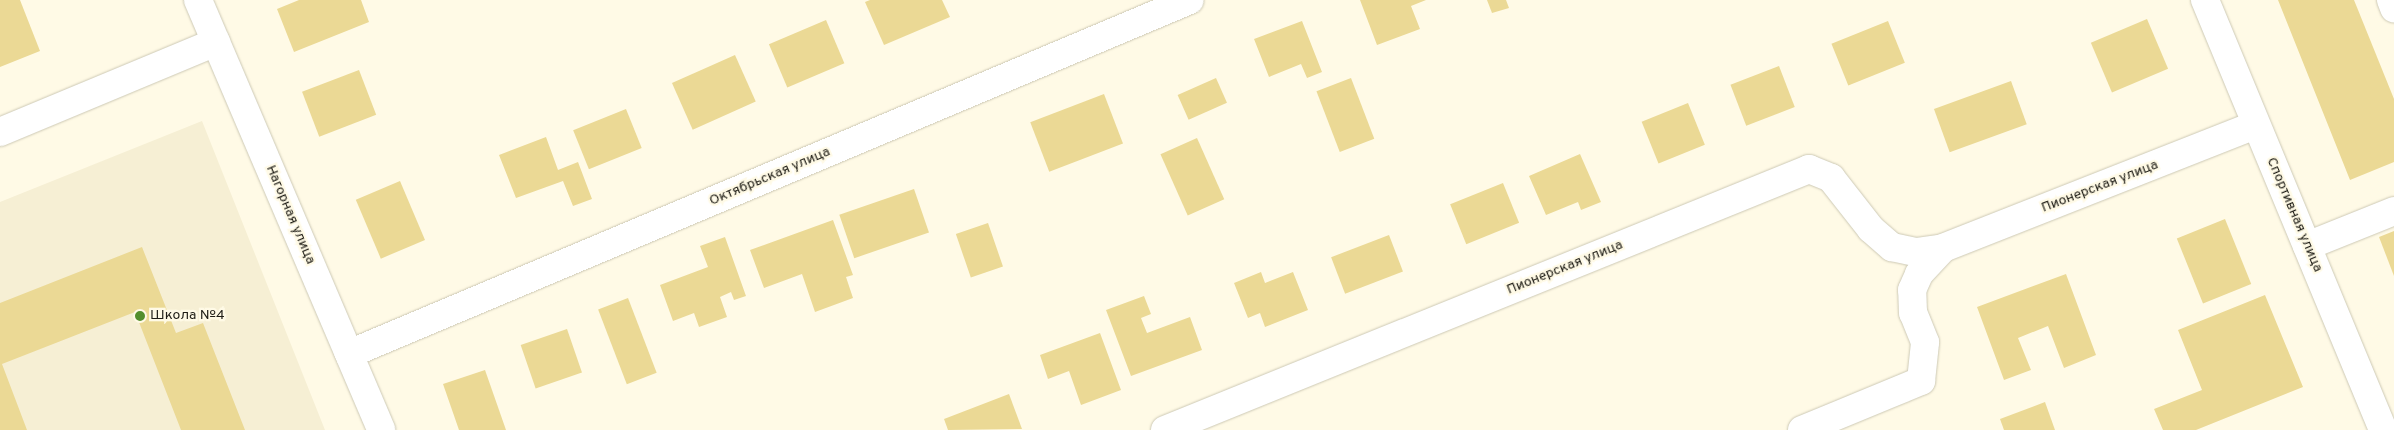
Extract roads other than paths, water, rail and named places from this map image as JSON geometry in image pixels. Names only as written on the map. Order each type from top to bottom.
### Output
[{"type":"street","name":"Нагорная улица","points":[[198,0],[381,430]]},
{"type":"street","name":"Октябрьская улица","points":[[349,354],[1190,0]]},
{"type":"street","name":"Спортивная улица","points":[[2204,0],[2383,430]]},
{"type":"street","points":[[2391,0],[2394,8]]},
{"type":"street","points":[[0,132],[216,42]]},
{"type":"street","name":"Пионерская улица","points":[[1165,430],[1809,170],[1831,178],[1871,229],[1892,247],[1916,252],[1943,248],[2256,125]]},
{"type":"street","points":[[2307,246],[2394,211]]},
{"type":"street","name":"Пионерская улица","points":[[1802,430],[1922,381],[1925,342],[1913,313],[1912,290],[1920,274],[1943,248]]},
{"type":"place","name":"Школа №4","points":[[140,316]]}]
